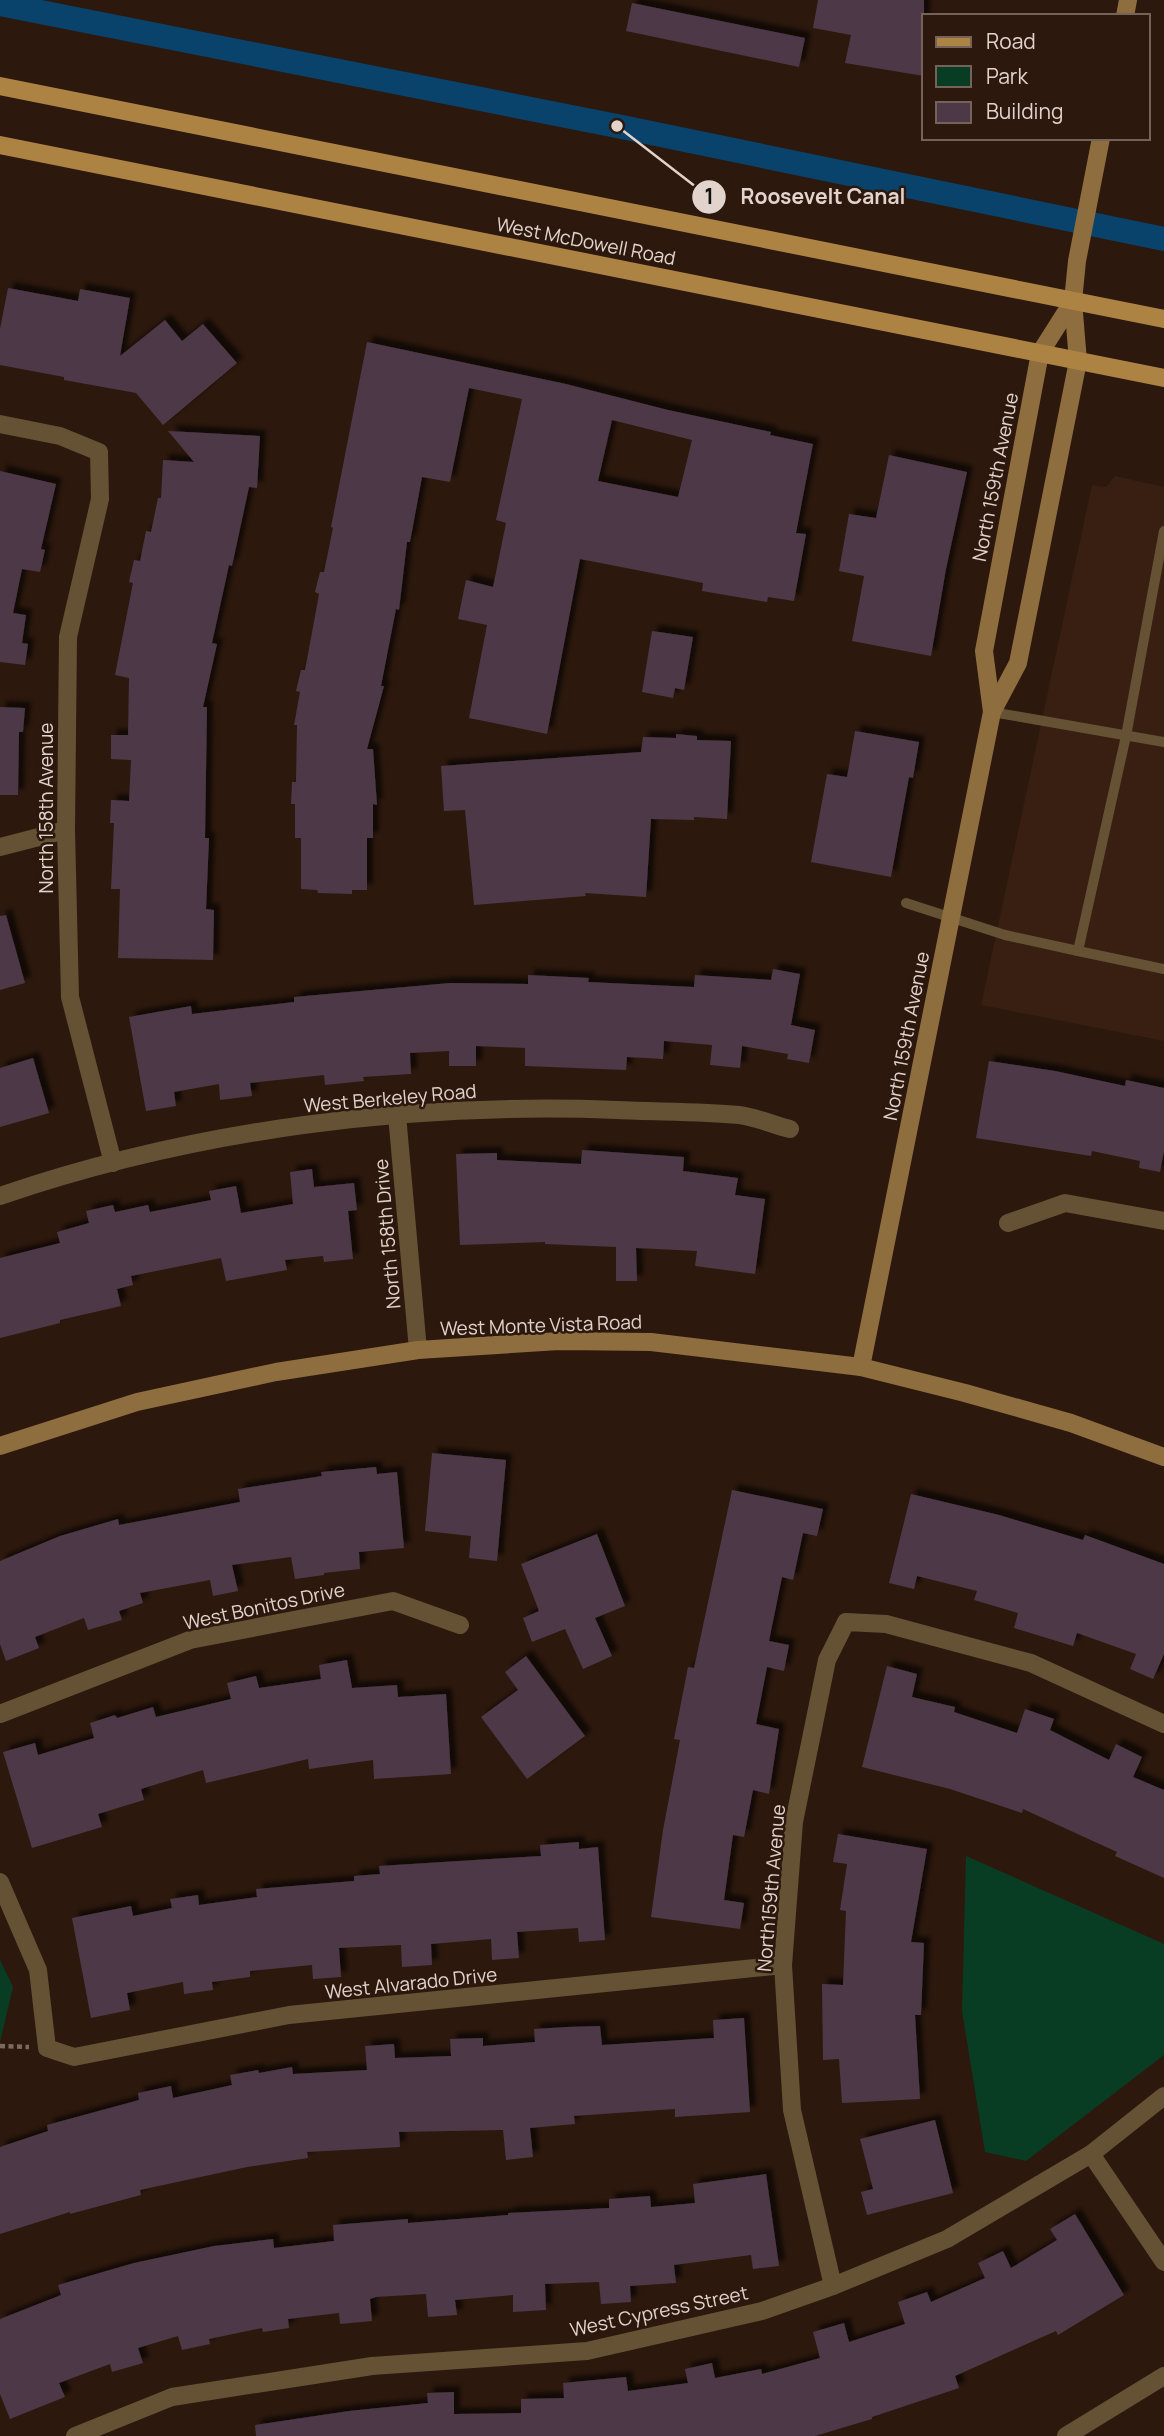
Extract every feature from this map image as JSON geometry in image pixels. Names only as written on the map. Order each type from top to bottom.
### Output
[{"type":"main road","name":"West McDowell Road","points":[[0,86],[1164,319]]},
{"type":"main road","name":"West McDowell Road","points":[[0,145],[1164,378]]},
{"type":"street","name":"North 159th Avenue","points":[[861,1367],[992,712],[1018,663],[1078,361],[1073,301],[1080,247],[1101,140]]},
{"type":"street","name":"North 159th Avenue","points":[[992,712],[984,652],[1040,354],[1073,301]]},
{"type":"street","name":"North 158th Avenue","points":[[0,424],[60,436],[99,452],[100,499],[68,637],[66,830],[70,997],[113,1163]]},
{"type":"street","points":[[0,848],[66,830]]},
{"type":"street","name":"West Berkeley Road","points":[[0,1196],[113,1163],[258,1131],[397,1115],[543,1108],[583,1109],[741,1115],[790,1129]]},
{"type":"street","name":"North 158th Drive","points":[[397,1115],[418,1350]]},
{"type":"street","points":[[1009,1223],[1065,1203],[1164,1221]]},
{"type":"street","name":"West Monte Vista Road","points":[[0,1446],[137,1402],[276,1372],[418,1350],[559,1341],[651,1342],[861,1367],[1071,1423],[1164,1457]]},
{"type":"street","name":"West Bonitos Drive","points":[[0,1714],[190,1640],[231,1632],[393,1601],[460,1625]]},
{"type":"street","name":"North159th Avenue","points":[[833,2286],[792,2110],[783,1965],[794,1822],[827,1660],[846,1622],[886,1624],[1031,1663],[1164,1724]]},
{"type":"street","points":[[0,1882],[38,1970],[47,2048]]},
{"type":"street","name":"West Alvarado Drive","points":[[47,2048],[74,2057],[289,2015],[783,1965]]},
{"type":"street","name":"West Cypress Street","points":[[75,2436],[172,2398],[372,2367],[587,2351],[762,2311],[833,2286],[947,2239],[1090,2154],[1164,2096]]},
{"type":"street","points":[[1090,2154],[1164,2262]]},
{"type":"street","points":[[1066,2436],[1164,2376]]},
{"type":"lane","points":[[1078,951],[1126,736],[1164,531]]},
{"type":"lane","points":[[992,712],[1164,742]]},
{"type":"lane","points":[[906,902],[1005,935],[1164,969]]},
{"type":"path","points":[[0,2046],[47,2048]]},
{"type":"shaded area","points":[[1115,476],[1164,487],[1164,1041],[981,1005],[1092,485],[1106,487]]},
{"type":"green space","points":[[966,1856],[1164,1944],[1164,2055],[1026,2161],[985,2152],[962,2011]]},
{"type":"green space","points":[[0,1960],[13,1987],[0,2042]]},
{"type":"building","points":[[818,0],[924,0],[922,76],[845,63],[851,35],[813,28]]},
{"type":"building","points":[[632,3],[805,38],[799,67],[626,31]]},
{"type":"building","points":[[8,288],[78,301],[80,289],[130,298],[120,356],[165,320],[182,341],[203,324],[237,363],[163,425],[136,393],[0,365],[0,329]]},
{"type":"building","points":[[367,342],[566,384],[813,444],[796,533],[806,534],[794,601],[768,597],[767,602],[702,591],[703,583],[580,559],[547,734],[469,718],[487,625],[458,619],[466,580],[493,587],[506,523],[496,520],[522,399],[469,388],[450,482],[422,477],[410,542],[407,542],[399,610],[396,609],[381,686],[384,686],[367,749],[373,749],[377,805],[373,804],[373,838],[367,838],[367,890],[352,890],[352,894],[318,893],[317,890],[301,889],[301,838],[295,838],[295,804],[291,804],[292,782],[296,782],[297,725],[294,725],[300,692],[296,691],[301,670],[305,670],[319,594],[315,592],[320,572],[324,572],[333,528],[331,527]],"holes":[[[612,420],[692,440],[678,497],[598,481]]]},
{"type":"building","points":[[168,431],[260,436],[257,488],[249,487],[232,566],[229,565],[212,643],[217,644],[203,707],[207,707],[205,838],[209,838],[206,909],[214,910],[213,960],[118,958],[120,889],[111,889],[114,823],[110,823],[111,800],[129,801],[131,760],[111,759],[111,735],[128,735],[129,678],[115,675],[133,583],[129,582],[134,560],[140,561],[146,531],[151,532],[158,498],[161,498],[163,460],[194,462]]},
{"type":"building","points":[[889,455],[967,472],[931,656],[852,641],[864,576],[839,571],[849,514],[876,518]]},
{"type":"building","points":[[0,471],[56,484],[41,549],[45,550],[40,572],[22,569],[13,613],[26,615],[22,643],[28,644],[25,665],[0,662]]},
{"type":"building","points":[[652,631],[693,637],[684,690],[675,688],[673,698],[642,692]]},
{"type":"building","points":[[0,707],[25,708],[23,732],[19,732],[18,795],[0,795]]},
{"type":"building","points":[[855,731],[919,742],[913,778],[909,777],[891,877],[811,862],[827,774],[847,777]]},
{"type":"building","points":[[676,734],[697,736],[697,740],[731,741],[727,819],[651,819],[646,897],[585,893],[586,896],[474,905],[465,810],[444,811],[441,766],[641,752],[643,737],[676,738]]},
{"type":"building","points":[[6,915],[25,983],[0,990],[0,916]]},
{"type":"building","points":[[773,969],[800,974],[791,1025],[815,1030],[809,1063],[787,1059],[788,1054],[742,1046],[740,1068],[710,1065],[712,1045],[664,1041],[663,1059],[627,1057],[626,1070],[525,1066],[525,1048],[476,1046],[476,1066],[449,1066],[449,1051],[410,1053],[411,1074],[363,1077],[364,1081],[325,1085],[324,1075],[250,1083],[252,1096],[220,1100],[219,1084],[174,1092],[176,1106],[146,1111],[129,1017],[191,1006],[192,1014],[294,1002],[294,997],[450,983],[528,984],[528,975],[589,978],[588,982],[694,987],[695,975],[771,980]]},
{"type":"building","points":[[33,1058],[49,1113],[0,1127],[0,1068]]},
{"type":"building","points":[[989,1061],[1125,1086],[1126,1080],[1164,1088],[1164,1151],[1160,1172],[1139,1168],[1140,1161],[1092,1151],[1091,1156],[976,1138]]},
{"type":"building","points":[[582,1150],[684,1157],[683,1171],[738,1178],[735,1195],[765,1199],[755,1274],[695,1266],[697,1251],[636,1248],[637,1281],[616,1281],[616,1247],[545,1242],[460,1245],[456,1154],[497,1153],[497,1160],[581,1164]]},
{"type":"building","points":[[312,1169],[314,1187],[354,1183],[357,1210],[348,1211],[353,1259],[324,1262],[323,1256],[285,1260],[287,1270],[226,1281],[221,1258],[131,1276],[133,1285],[117,1289],[121,1306],[0,1338],[0,1258],[60,1243],[57,1232],[89,1223],[86,1211],[113,1205],[115,1212],[148,1205],[150,1212],[211,1200],[209,1191],[236,1186],[241,1213],[293,1204],[290,1172]]},
{"type":"building","points":[[432,1453],[506,1460],[497,1561],[469,1558],[471,1536],[425,1531]]},
{"type":"building","points":[[376,1467],[377,1474],[397,1472],[404,1548],[359,1552],[360,1569],[295,1579],[291,1557],[232,1565],[238,1591],[213,1596],[210,1580],[140,1593],[143,1603],[119,1611],[122,1620],[88,1630],[84,1618],[35,1637],[39,1648],[6,1661],[0,1644],[0,1561],[60,1536],[118,1519],[119,1525],[240,1502],[238,1489],[322,1476],[321,1472]]},
{"type":"building","points":[[732,1490],[823,1509],[817,1536],[803,1533],[793,1580],[782,1577],[769,1641],[789,1645],[784,1671],[767,1667],[756,1724],[779,1729],[769,1794],[753,1790],[744,1837],[733,1835],[724,1900],[744,1903],[740,1929],[651,1917],[663,1830],[680,1740],[674,1739],[688,1667],[694,1668]]},
{"type":"building","points":[[911,1494],[999,1515],[1083,1540],[1085,1535],[1164,1564],[1164,1654],[1153,1679],[1130,1669],[1136,1654],[1077,1633],[1073,1646],[1014,1628],[1018,1613],[974,1600],[977,1591],[917,1576],[914,1589],[889,1583]]},
{"type":"building","points":[[597,1534],[625,1606],[595,1618],[612,1656],[583,1669],[565,1629],[532,1642],[523,1618],[539,1611],[521,1564]]},
{"type":"building","points":[[526,1656],[585,1736],[527,1779],[481,1717],[518,1690],[505,1672]]},
{"type":"building","points":[[347,1660],[352,1688],[397,1685],[398,1697],[446,1694],[451,1774],[374,1779],[373,1760],[309,1769],[308,1759],[206,1783],[203,1770],[141,1789],[144,1800],[98,1814],[102,1827],[32,1848],[3,1752],[35,1743],[38,1755],[94,1738],[90,1723],[115,1715],[117,1718],[153,1707],[156,1717],[231,1699],[227,1683],[256,1676],[259,1688],[321,1679],[319,1665]]},
{"type":"building","points":[[887,1666],[917,1674],[912,1697],[955,1707],[954,1712],[1017,1733],[1025,1709],[1054,1719],[1050,1730],[1109,1760],[1116,1744],[1142,1757],[1133,1777],[1164,1790],[1164,1878],[1115,1856],[1117,1852],[1023,1809],[1022,1813],[950,1789],[862,1767]]},
{"type":"building","points":[[838,1834],[927,1849],[911,1942],[924,1943],[921,2015],[915,2015],[920,2099],[842,2103],[839,2059],[823,2060],[822,1984],[843,1985],[846,1911],[840,1910],[847,1864],[833,1862]]},
{"type":"building","points":[[579,1842],[579,1849],[598,1847],[605,1940],[579,1942],[578,1928],[517,1932],[519,1958],[492,1960],[491,1939],[431,1944],[432,1965],[402,1967],[401,1945],[339,1948],[341,1977],[313,1979],[312,1965],[250,1971],[250,1977],[212,1982],[213,1990],[184,1994],[183,1982],[127,1993],[130,2010],[91,2018],[72,1918],[131,1906],[133,1916],[172,1908],[170,1899],[198,1895],[199,1905],[257,1897],[256,1889],[354,1881],[354,1876],[380,1874],[379,1866],[541,1856],[540,1845]]},
{"type":"building","points":[[744,2018],[750,2112],[675,2117],[675,2109],[574,2116],[575,2124],[530,2128],[533,2157],[506,2160],[503,2130],[399,2132],[400,2147],[307,2152],[308,2158],[247,2167],[140,2190],[141,2195],[70,2212],[0,2234],[0,2147],[48,2131],[47,2125],[139,2100],[138,2093],[171,2086],[173,2098],[232,2085],[230,2075],[258,2070],[259,2073],[292,2067],[293,2074],[367,2070],[365,2046],[394,2044],[395,2058],[451,2056],[450,2039],[483,2038],[483,2046],[535,2042],[534,2029],[600,2026],[602,2045],[714,2038],[713,2020]]},
{"type":"building","points":[[935,2120],[953,2193],[867,2215],[861,2192],[873,2189],[860,2139]]},
{"type":"building","points":[[766,2174],[779,2266],[753,2269],[751,2255],[674,2265],[676,2283],[630,2286],[631,2302],[601,2304],[599,2282],[545,2284],[546,2310],[513,2312],[513,2295],[455,2300],[457,2315],[428,2317],[426,2294],[376,2297],[370,2299],[372,2321],[340,2324],[339,2313],[288,2319],[289,2328],[263,2332],[262,2328],[209,2339],[210,2344],[182,2350],[178,2336],[138,2348],[143,2363],[112,2372],[110,2364],[59,2383],[65,2397],[10,2419],[0,2394],[0,2319],[61,2295],[58,2285],[134,2263],[214,2246],[273,2239],[274,2248],[334,2241],[333,2225],[408,2219],[408,2223],[508,2213],[609,2208],[609,2199],[650,2196],[651,2207],[695,2203],[693,2184]]},
{"type":"building","points":[[1075,2214],[1124,2295],[1058,2335],[1056,2331],[955,2376],[959,2388],[815,2436],[256,2436],[255,2425],[428,2403],[427,2393],[454,2392],[454,2414],[521,2413],[521,2399],[564,2398],[563,2383],[626,2377],[628,2391],[688,2383],[685,2369],[712,2363],[715,2378],[761,2369],[762,2374],[820,2358],[813,2332],[844,2323],[849,2342],[905,2324],[898,2302],[927,2292],[931,2302],[985,2278],[978,2263],[1003,2251],[1011,2268],[1057,2240],[1050,2229]]},
{"type":"waterway","points":[[0,4],[617,126],[1164,239]]},
{"type":"place","name":"Roosevelt Canal","points":[[617,126]]}]
